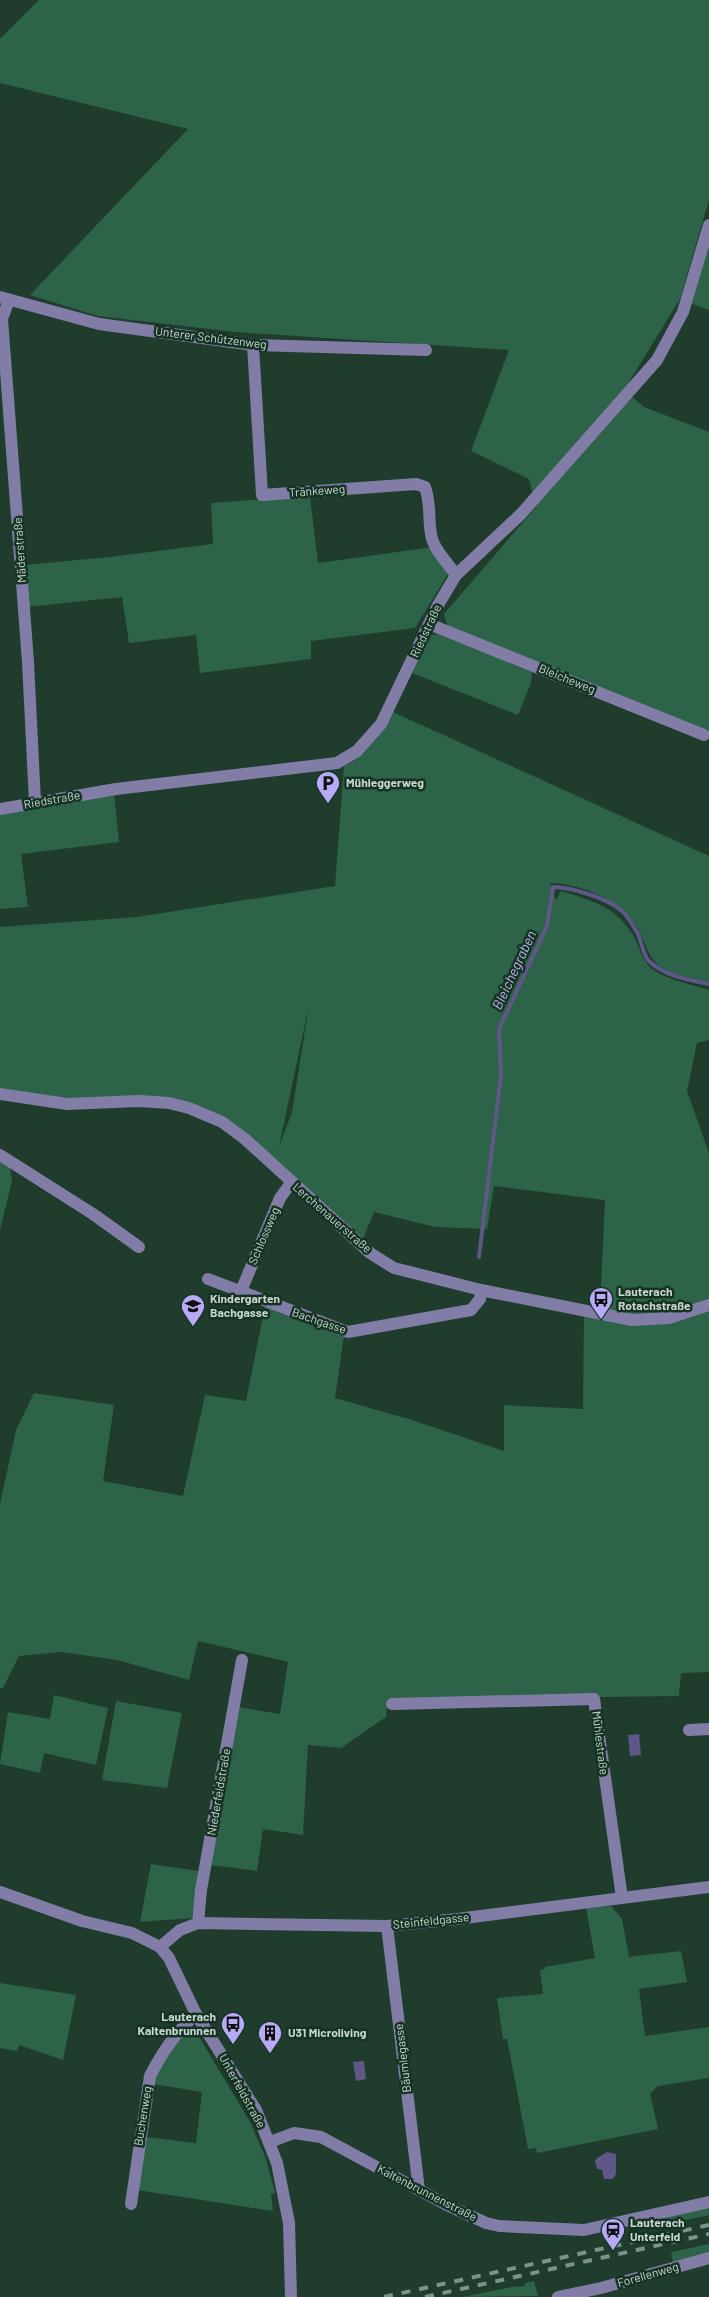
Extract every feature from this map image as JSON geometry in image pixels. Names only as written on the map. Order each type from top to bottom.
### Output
[{"type":"street","name":"Riedstraße","points":[[0,809],[116,788],[337,763],[357,751],[381,724],[429,624],[456,575],[521,514],[657,360],[683,312],[709,225]]},
{"type":"street","name":"Unterer Schützenweg","points":[[4,298],[99,324],[253,345],[426,350]]},
{"type":"street","name":"Mäderstraße","points":[[4,298],[2,319],[6,427],[28,662],[35,802]]},
{"type":"street","name":"Tränkeweg","points":[[253,345],[262,495],[416,484],[424,487],[430,498],[433,542],[456,575]]},
{"type":"street","name":"Bleicheweg","points":[[429,624],[704,735]]},
{"type":"street","name":"Lerchenauerstraße","points":[[0,1094],[66,1104],[140,1101],[169,1103],[189,1108],[222,1122],[245,1139],[291,1183],[370,1253],[394,1268],[481,1290],[632,1320],[669,1318],[709,1305]]},
{"type":"street","points":[[0,1155],[93,1214],[139,1247]]},
{"type":"street","name":"Schlossweg","points":[[240,1291],[280,1198],[291,1183]]},
{"type":"street","name":"Bachgasse","points":[[208,1279],[348,1332],[471,1310],[480,1300],[481,1290]]},
{"type":"street","name":"Niederfeldstraße","points":[[198,1923],[204,1873],[242,1660]]},
{"type":"street","name":"Mühlestraße","points":[[392,1704],[594,1699],[622,1898]]},
{"type":"street","points":[[689,1730],[709,1729]]},
{"type":"street","name":"Steinfeldgasse","points":[[160,1947],[180,1930],[198,1923],[387,1926],[709,1887]]},
{"type":"street","name":"Unterfeldstraße","points":[[0,1892],[82,1921],[132,1933],[160,1947],[172,1964],[196,2014],[248,2096],[270,2142],[280,2173],[288,2210],[291,2297]]},
{"type":"street","name":"Bäumlegasse","points":[[387,1926],[419,2190]]},
{"type":"street","name":"Buchenweg","points":[[131,2204],[150,2076],[158,2059],[180,2028],[196,2014]]},
{"type":"street","name":"Kaltenbrunnenstraße","points":[[270,2142],[294,2133],[322,2137],[419,2190],[486,2223],[560,2231],[601,2228],[709,2202]]},
{"type":"street","name":"Forellenweg","points":[[558,2297],[603,2292],[709,2258]]},
{"type":"green space","points":[[39,0],[709,0],[709,200],[680,299],[624,390],[644,407],[709,432],[709,733],[448,628],[444,614],[536,507],[529,479],[471,451],[509,350],[235,332],[98,316],[30,295],[188,129],[0,83],[0,39]]},
{"type":"green space","points":[[709,226],[709,310],[690,303]]},
{"type":"green space","points":[[310,496],[318,563],[433,547],[448,568],[448,574],[415,628],[311,641],[311,659],[200,673],[196,635],[129,643],[122,597],[27,607],[24,565],[110,557],[213,544],[211,503]]},
{"type":"green space","points":[[438,634],[532,672],[531,683],[518,715],[412,673],[429,635]]},
{"type":"green space","points":[[393,712],[709,856],[709,982],[676,974],[658,965],[651,957],[638,929],[631,919],[611,902],[587,890],[550,883],[556,900],[561,891],[602,906],[619,917],[633,935],[646,962],[654,970],[677,981],[709,990],[709,1040],[697,1043],[687,1091],[709,1153],[709,1672],[681,1673],[679,1696],[387,1700],[386,1717],[341,1748],[308,1745],[303,1835],[263,1829],[257,1871],[211,1865],[238,1707],[280,1714],[288,1662],[198,1641],[189,1680],[117,1660],[61,1652],[19,1656],[3,1688],[0,1688],[0,1504],[16,1430],[34,1393],[114,1405],[103,1481],[183,1496],[205,1395],[246,1401],[265,1306],[344,1335],[335,1398],[412,1420],[504,1451],[504,1405],[583,1409],[584,1313],[600,1310],[605,1200],[494,1186],[487,1229],[435,1227],[374,1212],[363,1239],[214,1115],[161,1097],[70,1101],[0,1088],[0,927],[137,917],[335,886],[344,766],[360,755],[378,736]],"holes":[[[309,1005],[292,1112],[279,1147]]]},
{"type":"green space","points":[[114,794],[119,842],[21,854],[28,907],[0,909],[0,815]]},
{"type":"green space","points":[[0,1161],[10,1166],[12,1181],[0,1230]]},
{"type":"green space","points":[[54,1695],[108,1708],[96,1765],[44,1753],[40,1773],[0,1764],[8,1712],[50,1719]]},
{"type":"green space","points":[[116,1701],[182,1713],[167,1788],[102,1780]]},
{"type":"green space","points":[[151,1864],[198,1871],[192,1918],[140,1922]]},
{"type":"green space","points":[[611,1906],[622,1919],[629,1957],[681,1951],[687,1982],[639,1989],[645,2036],[709,2027],[709,2078],[658,2086],[650,2094],[658,2129],[537,2153],[536,2148],[528,2149],[507,2039],[503,2039],[497,1998],[543,1994],[540,1970],[545,1969],[545,1967],[595,1958],[586,1908]]},
{"type":"green space","points":[[0,1983],[76,1995],[63,2060],[19,2045],[17,2051],[0,2048]]},
{"type":"green space","points":[[191,2028],[195,2030],[250,2122],[266,2159],[275,2193],[271,2194],[273,2211],[137,2190],[145,2137],[196,2143],[202,2092],[153,2084],[159,2064],[187,2030]]},
{"type":"green space","points":[[709,2206],[709,2215],[659,2226],[657,2218]]},
{"type":"green space","points":[[709,2244],[709,2254],[673,2264],[671,2252]]},
{"type":"green space","points":[[534,2281],[538,2296],[463,2297],[516,2286],[525,2286],[525,2283]]},
{"type":"shaded area","points":[[639,1734],[641,1755],[630,1756],[628,1735]]},
{"type":"shaded area","points":[[364,2061],[366,2079],[356,2081],[353,2062]]},
{"type":"shaded area","points":[[607,2152],[616,2154],[616,2174],[613,2179],[604,2179],[602,2170],[597,2169],[595,2161]]},
{"type":"waterway","name":"Bleichegraben","points":[[479,1257],[501,1075],[499,1029],[547,926],[553,887],[570,889],[610,903],[626,915],[639,936],[643,951],[649,961],[655,966],[677,977],[709,984]]},
{"type":"railway","points":[[384,2297],[709,2225]]},
{"type":"railway","points":[[425,2297],[709,2234]]},
{"type":"place","name":"Mühleggerweg","points":[[328,804]]},
{"type":"place","name":"Lauterach Rotachstraße","points":[[601,1320]]},
{"type":"place","name":"Kindergarten Bachgasse","points":[[193,1327]]},
{"type":"place","name":"Lauterach Kaltenbrunnen","points":[[233,2045]]},
{"type":"place","name":"U31 Microliving","points":[[270,2054]]},
{"type":"place","name":"Lauterach Unterfeld","points":[[613,2251]]}]
